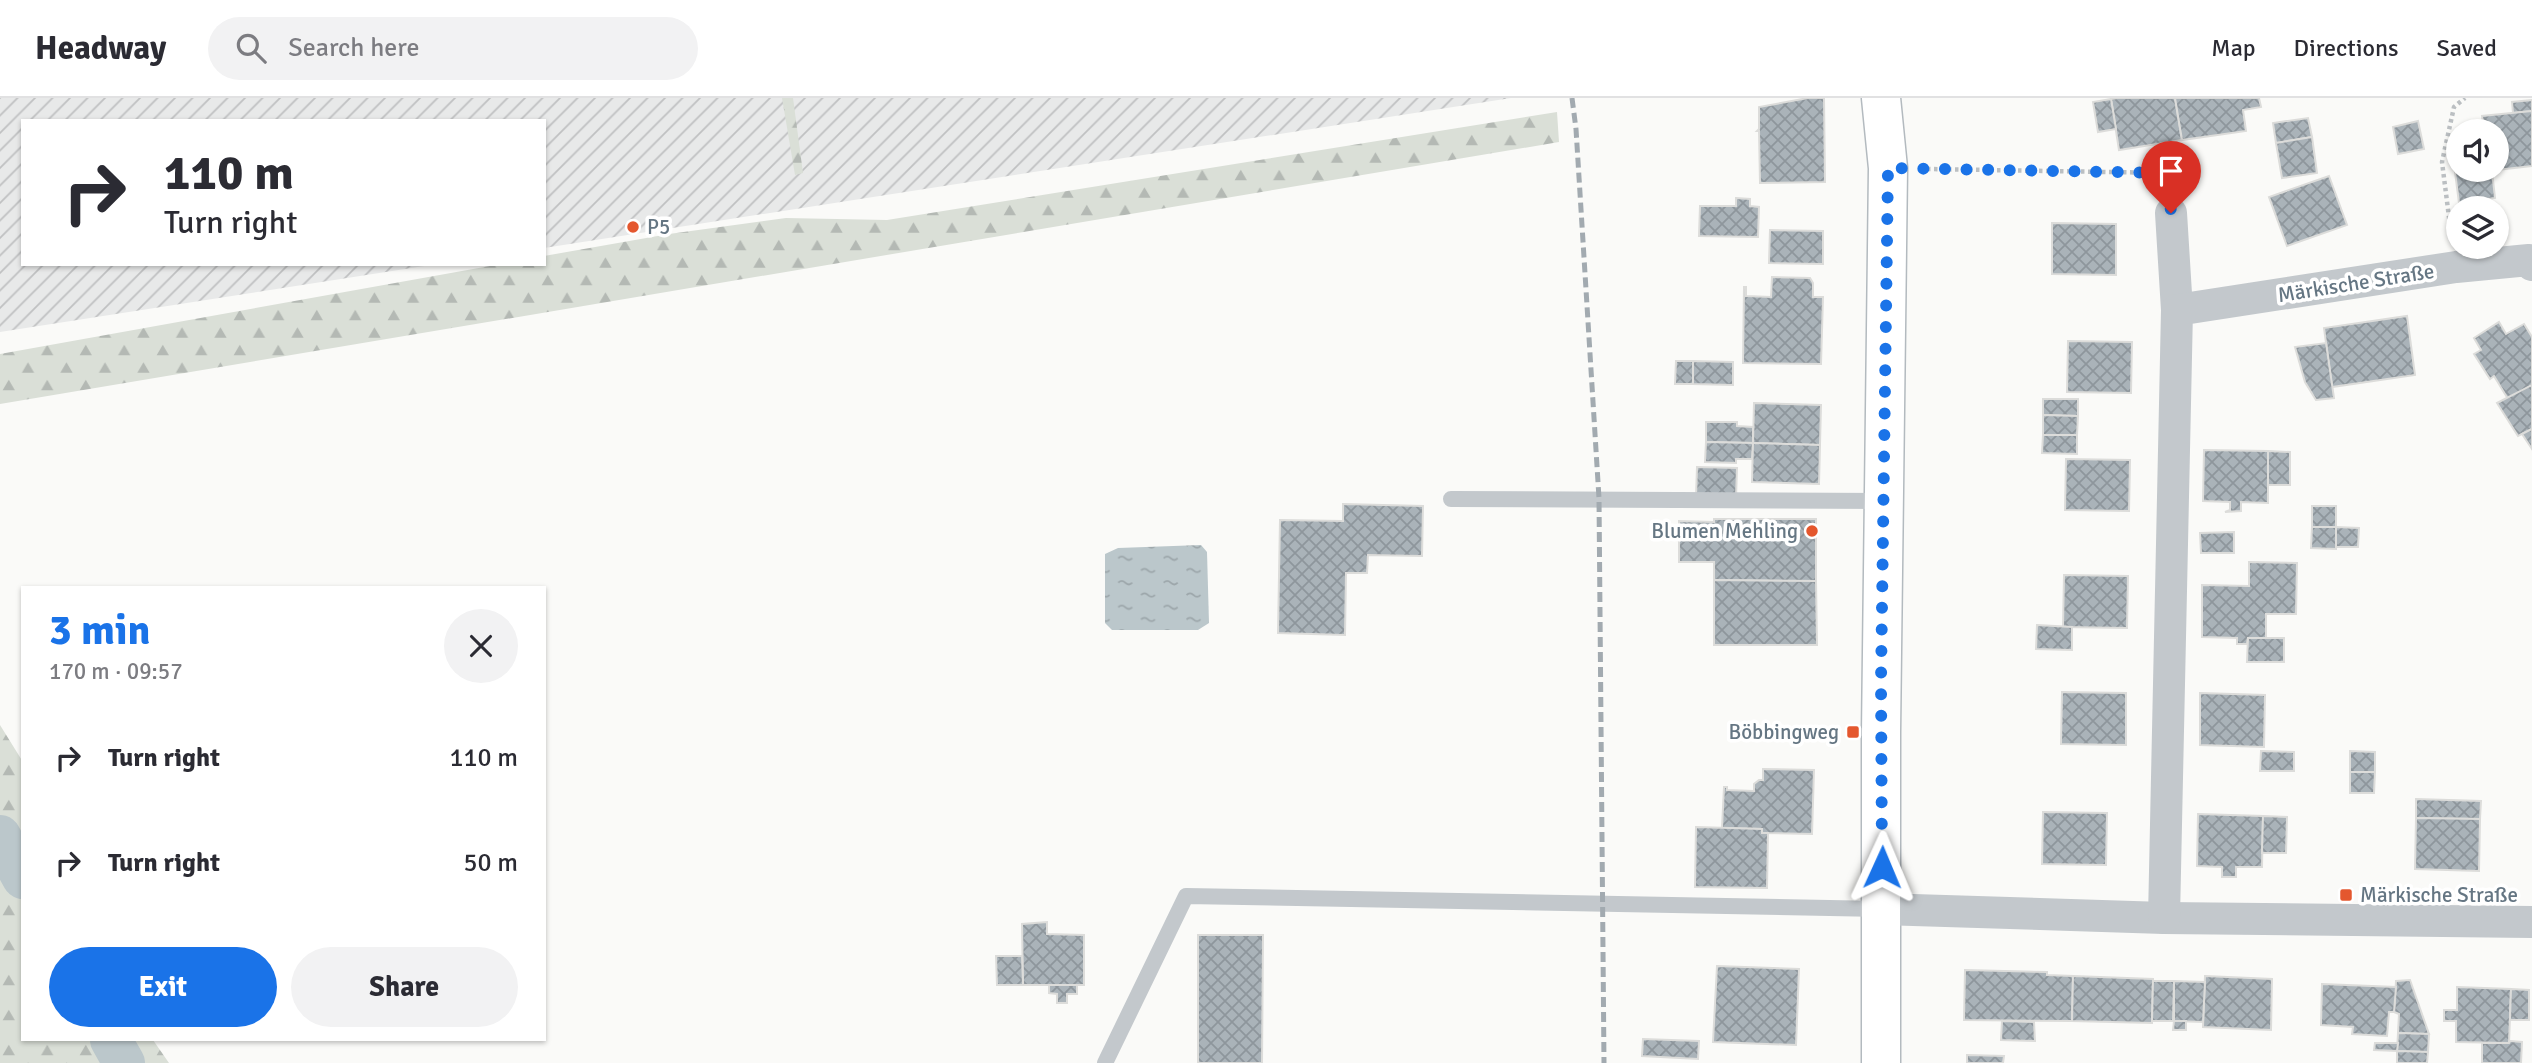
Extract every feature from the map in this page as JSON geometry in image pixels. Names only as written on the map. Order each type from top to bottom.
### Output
[{"type":"main road","points":[[1881,98],[1888,168],[1883,501],[1881,1063]]},
{"type":"street","points":[[2164,918],[2178,310],[2171,213]]},
{"type":"street","name":"Märkische Straße","points":[[2178,310],[2456,267],[2529,260],[2532,265]]},
{"type":"street","points":[[1881,909],[2164,918],[2532,922]]},
{"type":"lane","points":[[1451,499],[1883,501]]},
{"type":"lane","points":[[1105,1063],[1186,895],[1881,909]]},
{"type":"path","points":[[2456,267],[2442,162],[2454,107],[2465,98]]},
{"type":"path","points":[[1888,168],[2168,173],[2171,213]]},
{"type":"shaded area","name":"P5","points":[[0,98],[1511,98],[546,248],[546,119],[21,119],[21,266],[424,266],[0,332]]},
{"type":"green space","points":[[782,98],[793,98],[803,173],[795,175]]},
{"type":"green space","points":[[1557,112],[1559,142],[0,404],[0,354],[490,266],[546,266],[546,256],[669,234],[786,218],[887,220]]},
{"type":"green space","points":[[0,725],[21,759],[21,1041],[154,1041],[169,1063],[0,1063]]},
{"type":"water","points":[[1201,545],[1207,552],[1209,623],[1198,630],[1112,630],[1105,623],[1105,554],[1118,548]]},
{"type":"building","points":[[1808,98],[1824,98],[1825,182],[1760,183],[1757,131],[1759,107]]},
{"type":"building","points":[[2175,98],[2182,140],[2119,150],[2111,99]]},
{"type":"building","points":[[2175,98],[2259,98],[2261,107],[2243,110],[2246,131],[2182,140]]},
{"type":"building","points":[[2111,99],[2116,129],[2098,132],[2093,102]]},
{"type":"building","points":[[2532,100],[2532,111],[2513,113],[2512,102]]},
{"type":"building","points":[[2532,111],[2532,166],[2509,169],[2509,119],[2482,119],[2482,116]]},
{"type":"building","points":[[2308,118],[2312,137],[2276,143],[2273,123]]},
{"type":"building","points":[[2418,121],[2424,149],[2398,154],[2393,127]]},
{"type":"building","points":[[2312,137],[2317,173],[2282,178],[2276,143]]},
{"type":"building","points":[[2329,176],[2347,225],[2287,246],[2269,197]]},
{"type":"building","points":[[2456,182],[2493,182],[2495,196],[2458,196]]},
{"type":"building","points":[[1736,198],[1750,199],[1750,206],[1759,207],[1758,237],[1699,236],[1700,206],[1736,206]]},
{"type":"building","points":[[2052,223],[2116,224],[2116,275],[2052,274]]},
{"type":"building","points":[[1770,230],[1823,231],[1823,264],[1769,263]]},
{"type":"building","points":[[1772,277],[1810,278],[1813,283],[1813,297],[1823,297],[1821,364],[1743,363],[1744,287],[1746,296],[1771,297]]},
{"type":"building","points":[[2407,316],[2415,375],[2332,387],[2324,328]]},
{"type":"building","points":[[2499,322],[2506,334],[2524,324],[2532,337],[2532,385],[2508,399],[2494,376],[2490,379],[2474,354],[2481,350],[2474,338]]},
{"type":"building","points":[[2068,341],[2132,342],[2131,393],[2067,392]]},
{"type":"building","points":[[2326,343],[2334,398],[2316,400],[2305,382],[2295,347]]},
{"type":"building","points":[[1676,361],[1693,361],[1693,384],[1675,384]]},
{"type":"building","points":[[1693,361],[1733,362],[1733,385],[1693,384]]},
{"type":"building","points":[[2532,385],[2532,429],[2518,436],[2497,403]]},
{"type":"building","points":[[2043,399],[2078,399],[2078,416],[2043,415]]},
{"type":"building","points":[[1754,403],[1821,405],[1820,445],[1753,443]]},
{"type":"building","points":[[2043,415],[2078,416],[2077,435],[2043,435]]},
{"type":"building","points":[[1706,422],[1737,422],[1737,426],[1753,427],[1753,443],[1706,442]]},
{"type":"building","points":[[2532,429],[2532,449],[2522,434]]},
{"type":"building","points":[[2043,435],[2077,435],[2077,454],[2042,453]]},
{"type":"building","points":[[1706,442],[1753,443],[1752,459],[1736,459],[1736,463],[1705,462]]},
{"type":"building","points":[[1753,443],[1820,445],[1819,484],[1752,482]]},
{"type":"building","points":[[2204,450],[2268,451],[2268,503],[2241,502],[2241,511],[2225,512],[2230,510],[2230,502],[2203,501]]},
{"type":"building","points":[[2268,451],[2290,452],[2290,485],[2268,485]]},
{"type":"building","points":[[2066,459],[2130,460],[2129,511],[2065,510]]},
{"type":"building","points":[[1697,467],[1737,468],[1736,498],[1696,497]]},
{"type":"building","points":[[1343,504],[1423,506],[1422,556],[1368,555],[1367,573],[1346,573],[1345,635],[1278,633],[1280,520],[1343,521]]},
{"type":"building","points":[[2312,506],[2336,506],[2336,527],[2312,527]]},
{"type":"building","points":[[1714,519],[1816,519],[1816,581],[1714,580],[1714,562],[1679,562],[1679,521],[1714,522]]},
{"type":"building","points":[[2312,527],[2336,527],[2336,549],[2311,548]]},
{"type":"building","points":[[2336,527],[2359,528],[2358,547],[2336,547]]},
{"type":"building","points":[[2234,532],[2234,553],[2201,553],[2200,533]]},
{"type":"building","points":[[2249,562],[2297,563],[2296,614],[2266,614],[2266,638],[2248,638],[2247,644],[2237,644],[2237,638],[2202,637],[2202,585],[2249,586]]},
{"type":"building","points":[[2064,575],[2128,576],[2127,628],[2063,627]]},
{"type":"building","points":[[1714,580],[1816,581],[1817,645],[1714,645]]},
{"type":"building","points":[[2037,625],[2072,627],[2072,650],[2036,649]]},
{"type":"building","points":[[2248,638],[2284,638],[2284,662],[2247,662]]},
{"type":"building","points":[[2062,692],[2126,693],[2126,745],[2061,744]]},
{"type":"building","points":[[2200,693],[2265,695],[2264,747],[2200,745]]},
{"type":"building","points":[[2261,751],[2294,752],[2294,771],[2260,771]]},
{"type":"building","points":[[2350,751],[2375,752],[2375,772],[2350,772]]},
{"type":"building","points":[[1763,769],[1814,770],[1812,834],[1762,833],[1762,829],[1722,828],[1724,787],[1727,787],[1727,790],[1754,791],[1754,784],[1763,780]]},
{"type":"building","points":[[2350,772],[2375,772],[2374,793],[2350,793]]},
{"type":"building","points":[[2416,799],[2481,801],[2480,819],[2416,818]]},
{"type":"building","points":[[2043,812],[2107,813],[2106,865],[2042,864]]},
{"type":"building","points":[[2198,814],[2263,816],[2262,867],[2236,867],[2236,877],[2222,877],[2222,867],[2197,866]]},
{"type":"building","points":[[2263,816],[2287,817],[2286,853],[2262,853]]},
{"type":"building","points":[[2416,818],[2480,819],[2479,871],[2415,869]]},
{"type":"building","points":[[1696,827],[1762,829],[1762,833],[1768,833],[1767,888],[1695,887]]},
{"type":"building","points":[[1047,922],[1047,934],[1084,935],[1084,985],[1023,985],[1022,924]]},
{"type":"building","points":[[1198,935],[1263,935],[1262,1063],[1198,1063]]},
{"type":"building","points":[[996,956],[1022,956],[1023,985],[997,985]]},
{"type":"building","points":[[1717,966],[1799,969],[1796,1045],[1713,1042]]},
{"type":"building","points":[[1965,970],[2047,972],[2047,975],[2073,976],[2072,1021],[1964,1020]]},
{"type":"building","points":[[2073,976],[2153,979],[2152,1023],[2072,1021]]},
{"type":"building","points":[[2205,976],[2272,979],[2271,1030],[2203,1027]]},
{"type":"building","points":[[2410,980],[2429,1034],[2398,1033],[2399,1014],[2394,1012],[2396,981]]},
{"type":"building","points":[[2153,981],[2174,981],[2173,1021],[2152,1021]]},
{"type":"building","points":[[2174,981],[2205,982],[2203,1022],[2174,1021]]},
{"type":"building","points":[[2322,984],[2396,987],[2394,1012],[2389,1012],[2387,1036],[2352,1034],[2353,1027],[2321,1025]]},
{"type":"building","points":[[1049,985],[1077,985],[1077,994],[1067,994],[1067,1003],[1057,1003],[1057,994],[1049,993]]},
{"type":"building","points":[[2457,987],[2511,989],[2509,1043],[2456,1042],[2456,1021],[2444,1021],[2444,1010],[2457,1010]]},
{"type":"building","points":[[2511,989],[2529,990],[2529,1020],[2510,1020]]},
{"type":"building","points":[[2002,1021],[2034,1022],[2035,1041],[2001,1040]]},
{"type":"building","points":[[2174,1021],[2186,1021],[2186,1030],[2173,1030]]},
{"type":"building","points":[[2398,1033],[2429,1034],[2428,1052],[2397,1051]]},
{"type":"building","points":[[1643,1039],[1699,1041],[1698,1059],[1642,1056]]},
{"type":"building","points":[[2522,1042],[2521,1063],[2482,1063],[2482,1043]]},
{"type":"building","points":[[2375,1043],[2398,1043],[2397,1051],[2374,1050]]},
{"type":"building","points":[[2397,1051],[2428,1052],[2427,1063],[2397,1063]]},
{"type":"building","points":[[1967,1055],[2004,1056],[2003,1063],[1967,1063]]},
{"type":"waterway","points":[[0,836],[21,874]]},
{"type":"waterway","points":[[112,1041],[124,1063]]},
{"type":"railway","points":[[1572,98],[1599,498],[1604,1063]]},
{"type":"place","name":"P5","points":[[633,227]]},
{"type":"place","name":"Blumen Mehling","points":[[1812,531]]},
{"type":"place","name":"Böbbingweg","points":[[1853,732]]},
{"type":"place","name":"Märkische Straße","points":[[2346,895]]},
{"type":"route","points":[[1882,867],[1881,681],[1888,168],[2168,173],[2171,213]]}]
